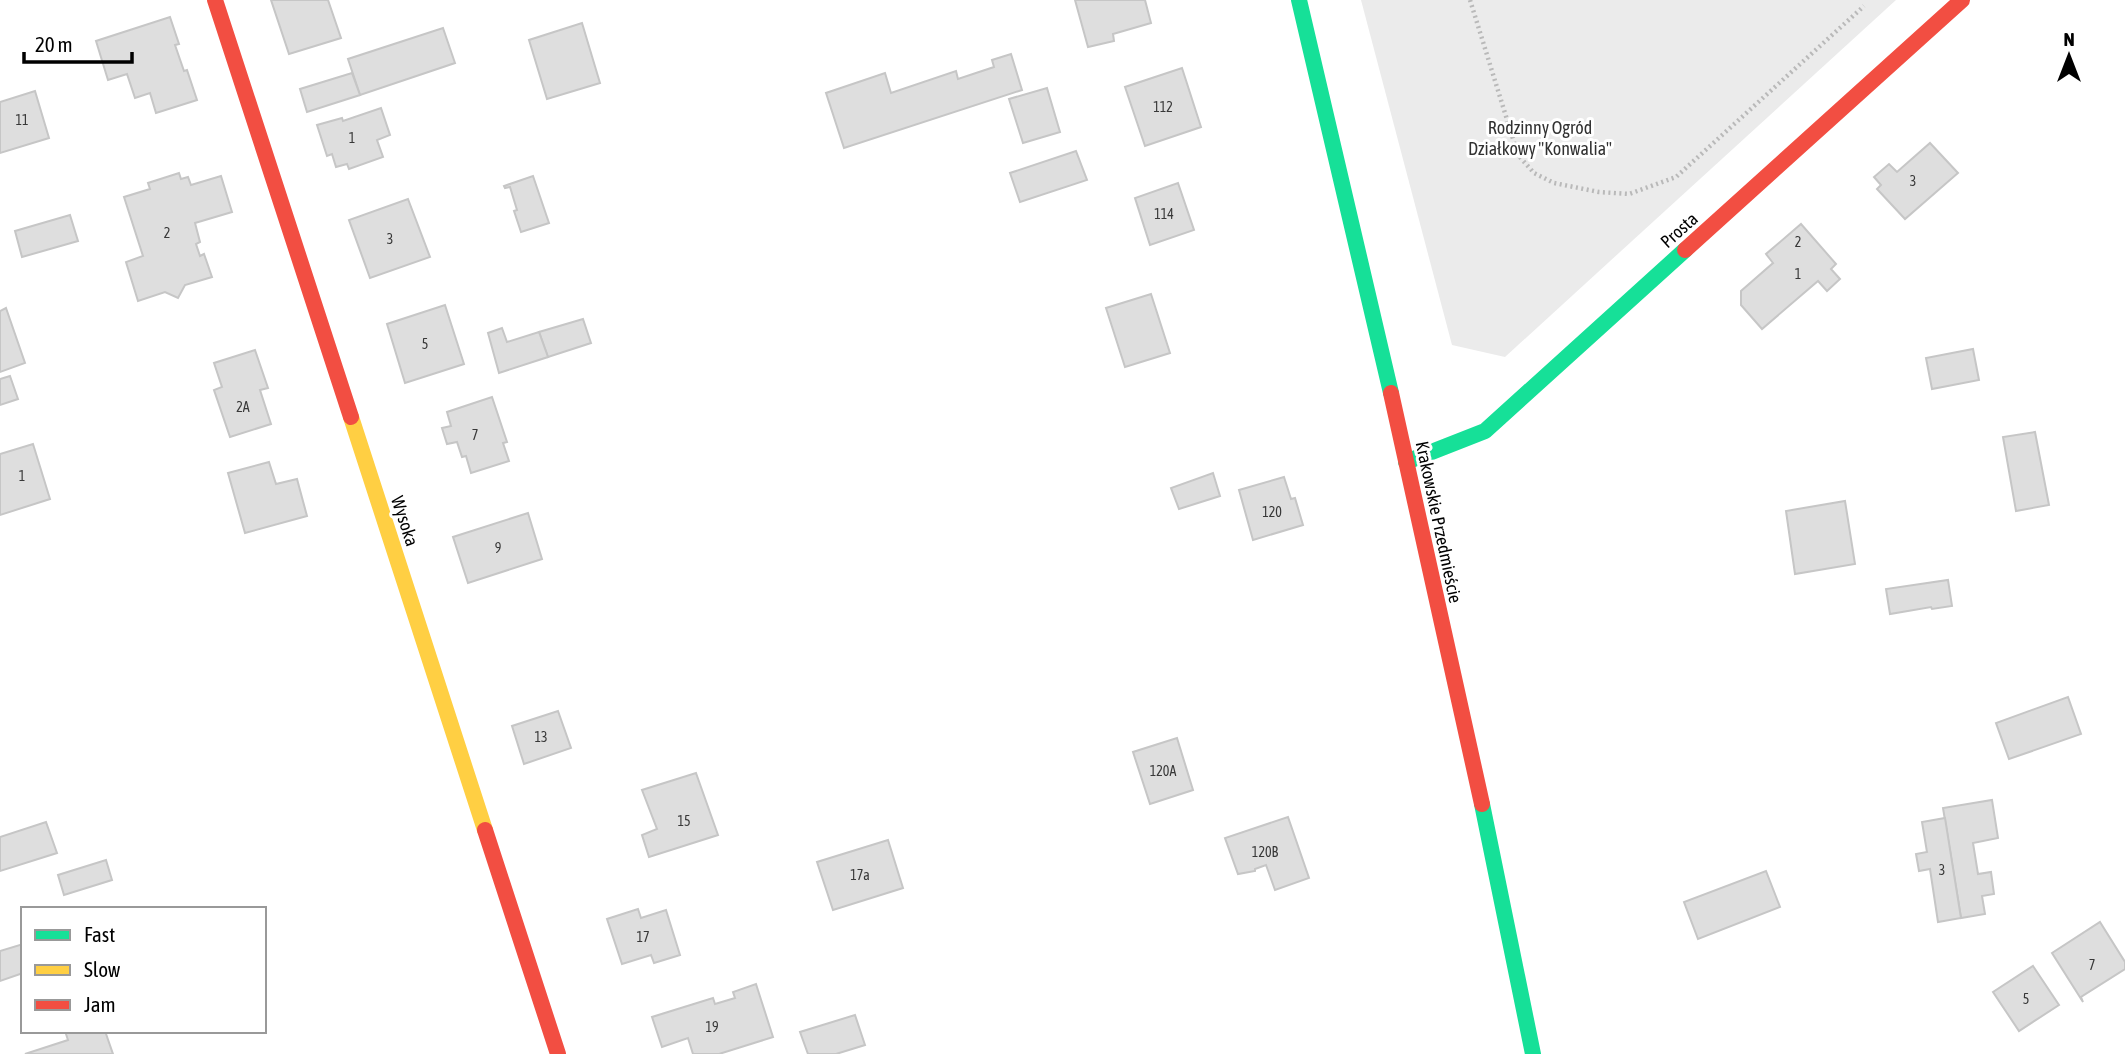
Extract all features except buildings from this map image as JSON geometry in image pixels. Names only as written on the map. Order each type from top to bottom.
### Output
[{"type":"street","name":"Wysoka","points":[[215,0],[558,1054]]},
{"type":"street","name":"Krakowskie Przedmieście","points":[[1299,0],[1386,363],[1533,1054]]},
{"type":"street","name":"Prosta","points":[[1406,462],[1485,431],[1962,0]]},
{"type":"path","points":[[1470,0],[1518,155],[1534,173],[1554,183],[1599,192],[1629,194],[1676,177],[1864,6]]},
{"type":"green space","name":"Rodzinny Ogród Działkowy \"Konwalia\"","points":[[1361,0],[1896,0],[1505,357],[1452,345]]},
{"type":"traffic: fast","points":[[1299,0],[1391,393]]},
{"type":"traffic: fast","points":[[1406,462],[1485,431],[1685,250]]},
{"type":"traffic: fast","points":[[1482,804],[1533,1054]]},
{"type":"traffic: slow","points":[[351,417],[485,830]]},
{"type":"traffic: jam","points":[[215,0],[351,417]]},
{"type":"traffic: jam","points":[[1685,250],[1962,0]]},
{"type":"traffic: jam","points":[[1391,393],[1482,804]]},
{"type":"traffic: jam","points":[[485,830],[558,1054]]}]
